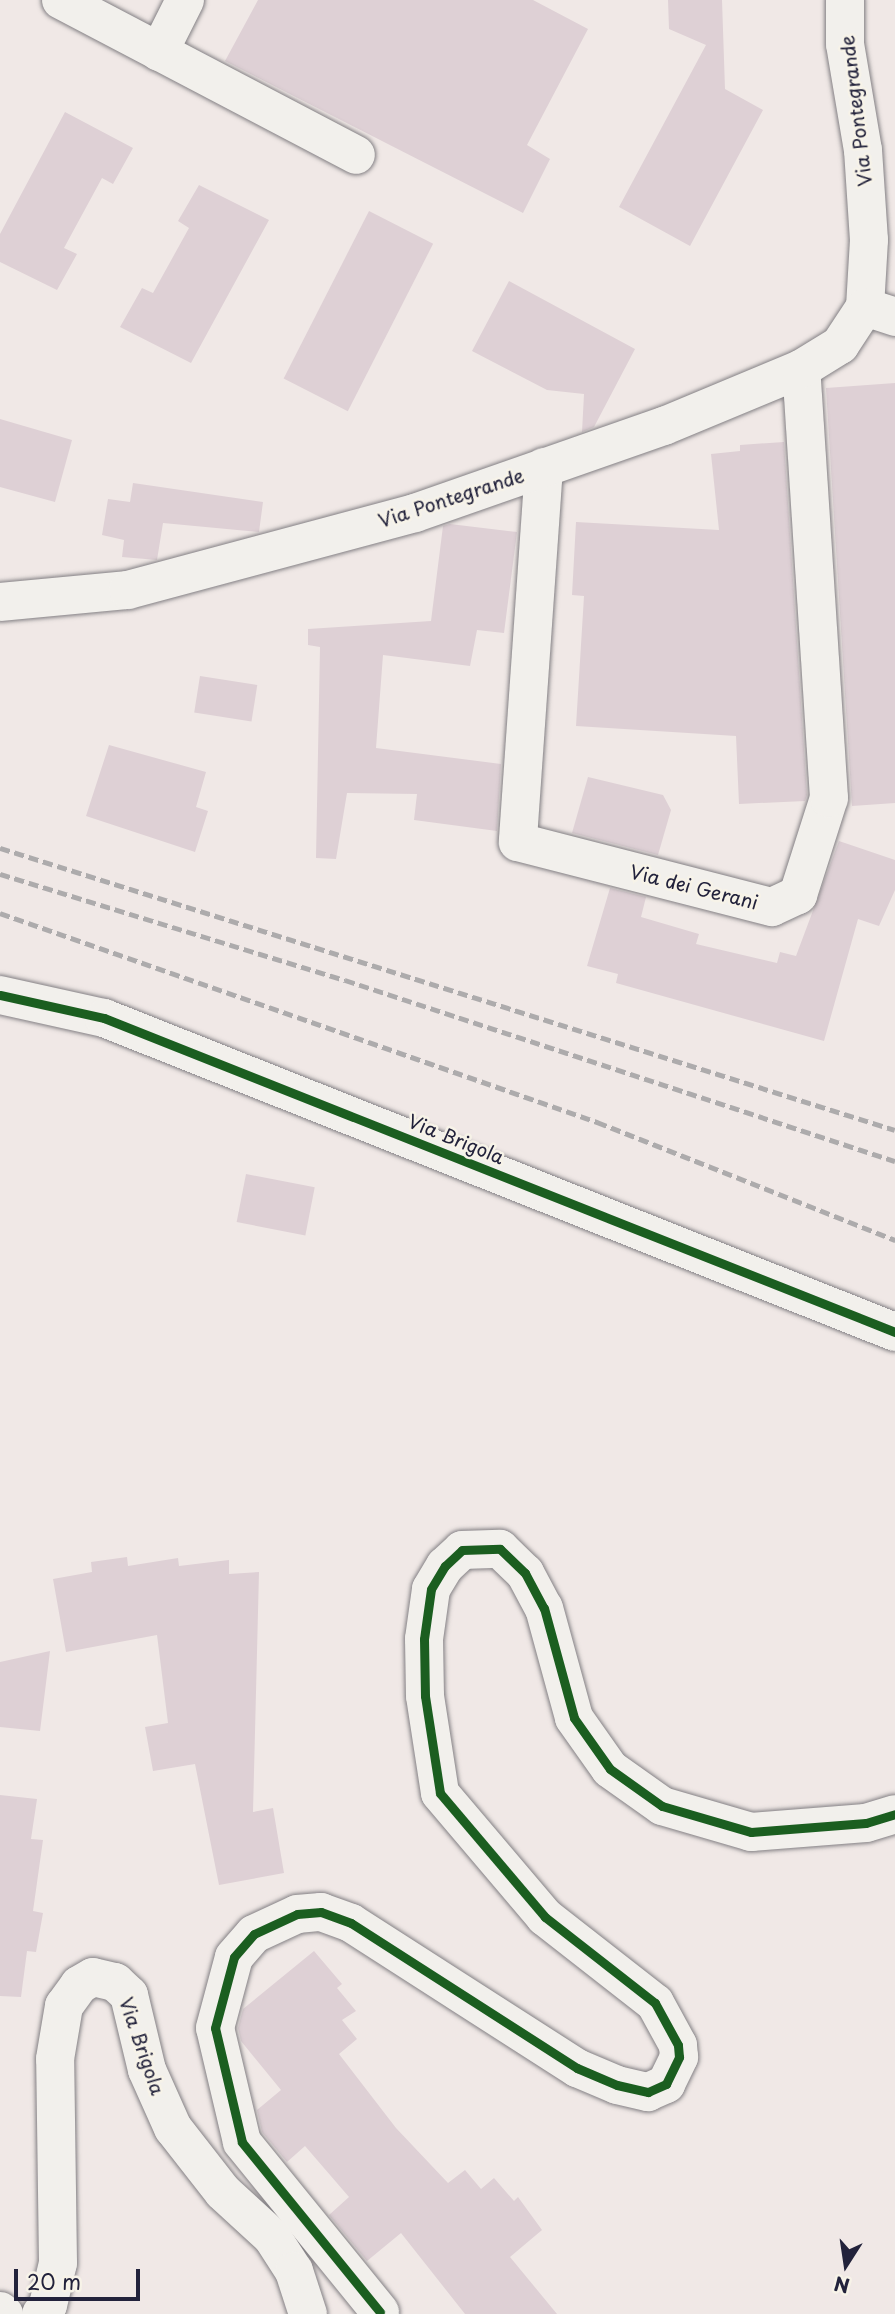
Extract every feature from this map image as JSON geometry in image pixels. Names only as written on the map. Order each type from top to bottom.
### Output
[{"type":"street","points":[[61,0],[356,155]]},
{"type":"street","points":[[159,52],[185,0]]},
{"type":"street","name":"Via Pontegrande","points":[[0,602],[128,590],[415,513],[664,426],[801,369],[840,345],[880,312],[882,251],[845,44],[845,0]]},
{"type":"street","name":"Via dei Gerani","points":[[544,467],[517,842],[772,907],[798,895],[829,798],[801,369]]},
{"type":"street","name":"Via Brigola","points":[[0,996],[104,1018],[895,1332]]},
{"type":"street","points":[[380,2312],[242,2142],[215,2028],[234,1957],[254,1934],[297,1914],[321,1912],[351,1923],[577,2068],[617,2085],[648,2092],[666,2084],[679,2057],[678,2045],[656,2003],[545,1917],[440,1793],[425,1696],[424,1639],[431,1590],[445,1566],[462,1550],[500,1549],[524,1573],[544,1608],[573,1718],[610,1769],[662,1806],[751,1832],[866,1823],[895,1814]]},
{"type":"street","name":"Via Brigola","points":[[41,2314],[48,2305],[58,2263],[55,2059],[64,2006],[79,1984],[93,1977],[115,1982],[129,1995],[147,2070],[173,2127],[223,2192],[272,2237],[294,2271],[308,2314]]},
{"type":"street","points":[[0,2311],[4,2314]]},
{"type":"building","points":[[258,0],[533,0],[588,29],[527,145],[550,159],[523,213],[225,61]]},
{"type":"building","points":[[668,0],[722,0],[725,89],[763,110],[690,246],[619,207],[706,45],[669,29]]},
{"type":"building","points":[[65,112],[133,148],[113,184],[102,178],[64,248],[77,254],[57,290],[0,262],[0,234]]},
{"type":"building","points":[[199,185],[269,220],[191,363],[120,327],[142,288],[153,293],[189,228],[178,221]]},
{"type":"building","points":[[369,211],[433,244],[348,411],[284,379]]},
{"type":"building","points":[[509,281],[635,349],[594,427],[582,432],[584,394],[547,390],[472,351]]},
{"type":"building","points":[[895,383],[895,803],[852,806],[826,388]]},
{"type":"building","points":[[0,419],[72,440],[55,502],[0,487]]},
{"type":"building","points":[[784,442],[807,795],[805,801],[739,804],[736,736],[576,726],[584,596],[572,595],[576,522],[719,530],[711,454],[740,451],[740,445]]},
{"type":"building","points":[[133,483],[263,502],[259,532],[163,523],[157,560],[122,557],[124,540],[102,535],[108,499],[130,502]]},
{"type":"building","points":[[450,524],[517,532],[504,633],[477,630],[470,666],[383,655],[376,748],[501,764],[497,831],[414,820],[417,794],[347,793],[336,859],[316,858],[320,647],[308,645],[308,629],[431,621],[443,526]]},
{"type":"building","points":[[200,676],[257,685],[251,722],[194,713]]},
{"type":"building","points":[[109,745],[206,772],[196,807],[208,811],[195,852],[86,816]]},
{"type":"building","points":[[588,777],[663,795],[671,810],[658,855],[572,833]]},
{"type":"building","points":[[839,841],[895,860],[895,890],[879,926],[858,919],[824,1041],[616,983],[618,974],[587,966],[610,888],[646,897],[641,917],[699,934],[696,944],[777,963],[780,952],[796,956]]},
{"type":"building","points":[[246,1174],[315,1187],[305,1235],[237,1222]]},
{"type":"building","points":[[127,1557],[128,1566],[178,1558],[179,1566],[229,1560],[229,1574],[259,1572],[253,1812],[273,1808],[284,1873],[219,1885],[195,1764],[153,1771],[145,1727],[168,1723],[157,1635],[66,1652],[53,1579],[92,1572],[91,1562]]},
{"type":"building","points":[[50,1651],[40,1731],[0,1727],[0,1662]]},
{"type":"building","points":[[0,1795],[37,1799],[31,1839],[43,1840],[33,1911],[43,1913],[36,1952],[27,1951],[21,1997],[0,1996]]},
{"type":"building","points":[[314,1951],[342,1984],[337,1988],[356,2011],[342,2020],[357,2039],[339,2054],[396,2128],[448,2183],[465,2170],[481,2189],[494,2178],[514,2201],[518,2197],[542,2230],[510,2257],[557,2314],[465,2314],[401,2233],[367,2261],[329,2215],[349,2197],[305,2146],[287,2162],[262,2132],[257,2110],[281,2090],[241,2041],[238,2028],[243,2009]]},
{"type":"railway","points":[[0,848],[895,1130]]},
{"type":"railway","points":[[0,874],[345,980],[895,1161]]},
{"type":"railway","points":[[0,913],[597,1122],[895,1240]]},
{"type":"cycle path","points":[[0,995],[104,1018],[895,1332]]},
{"type":"cycle path","points":[[380,2312],[242,2142],[215,2028],[234,1957],[254,1934],[297,1914],[321,1912],[351,1923],[577,2068],[617,2085],[648,2092],[666,2084],[679,2057],[678,2045],[655,2003],[545,1917],[440,1793],[425,1696],[424,1639],[431,1589],[445,1566],[462,1550],[500,1549],[525,1573],[544,1608],[574,1718],[610,1769],[662,1806],[751,1832],[866,1823],[895,1814]]}]
